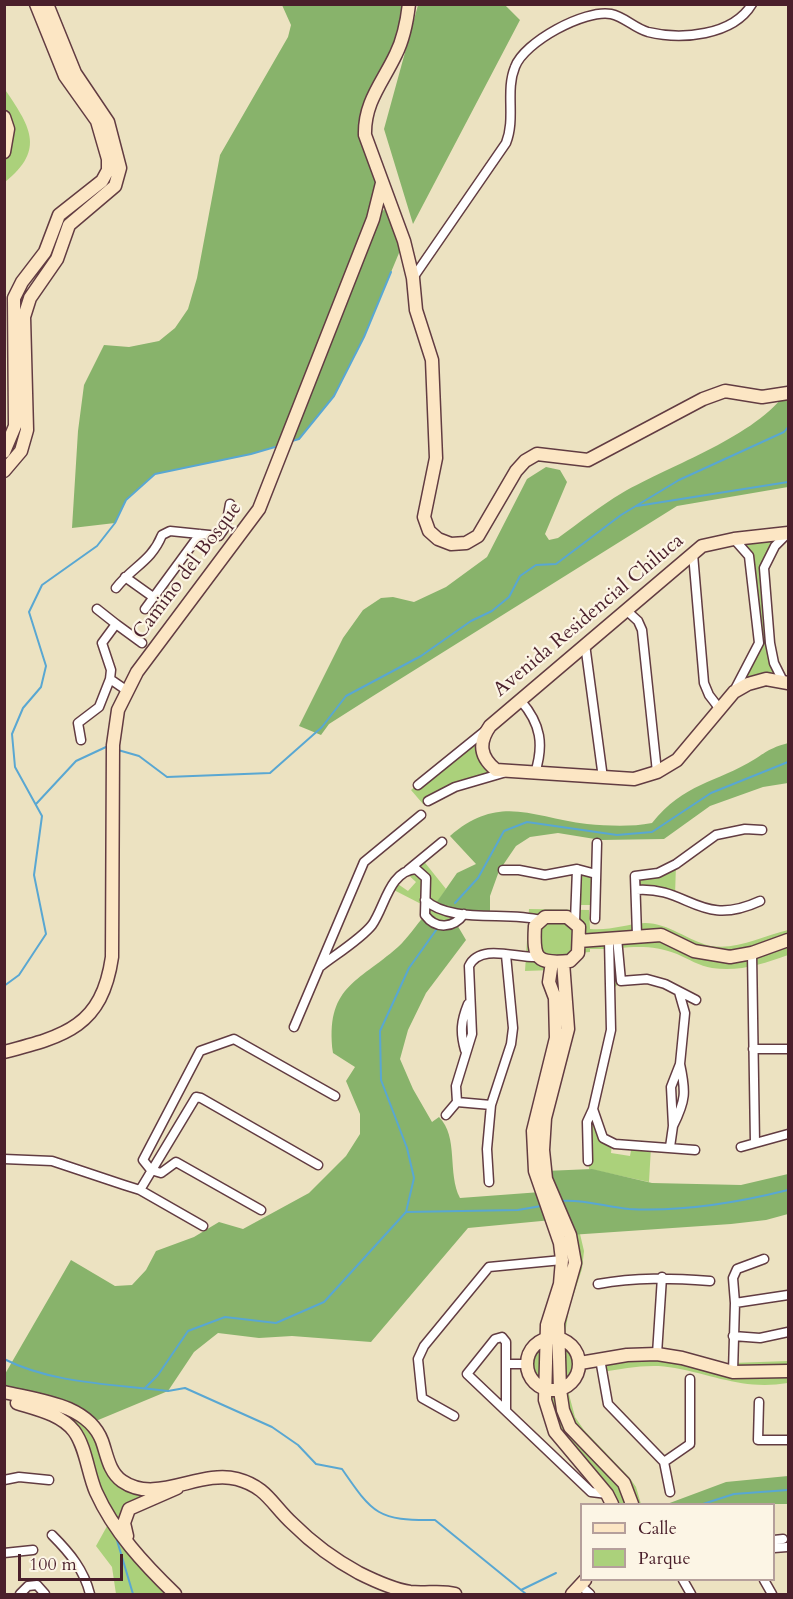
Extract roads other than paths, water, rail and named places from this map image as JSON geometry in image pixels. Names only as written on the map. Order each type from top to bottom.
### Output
[{"type":"street","points":[[4,452],[15,426],[15,298],[22,282],[45,252],[59,215],[102,181],[108,170],[108,159],[97,120],[65,76],[36,4]]},
{"type":"street","points":[[4,471],[21,451],[27,430],[24,318],[26,307],[52,268],[69,225],[115,186],[120,168],[104,112],[75,73],[47,4]]},
{"type":"street","points":[[409,4],[403,38],[374,93],[365,120],[365,135],[404,241],[413,278],[416,310],[435,374],[436,458],[424,517],[429,531],[438,539],[451,544],[466,543],[477,536],[516,471],[525,461],[537,454],[588,460],[703,399],[725,390],[762,397],[789,393]]},
{"type":"street","points":[[413,278],[506,143],[512,130],[511,89],[514,67],[525,50],[557,28],[592,16],[609,14],[648,32],[680,36],[720,29],[737,22],[752,4]]},
{"type":"street","points":[[4,117],[8,129],[4,152]]},
{"type":"street","name":"Camino del Bosque","points":[[4,1052],[63,1035],[75,1028],[95,1008],[109,981],[112,957],[114,735],[126,690],[259,509],[373,219],[382,183]]},
{"type":"street","points":[[373,219],[391,204]]},
{"type":"street","points":[[219,536],[226,526],[230,504]]},
{"type":"street","points":[[226,526],[236,541]]},
{"type":"street","points":[[116,588],[125,577],[153,554],[162,535],[170,531],[219,536],[236,541]]},
{"type":"street","points":[[786,682],[774,663],[770,643],[764,568],[775,546],[789,533]]},
{"type":"street","name":"Avenida Residencial Chiluca","points":[[418,785],[521,701],[702,546],[734,539],[789,533]]},
{"type":"street","points":[[145,609],[200,534]]},
{"type":"street","points":[[734,539],[749,555],[759,643],[734,692]]},
{"type":"street","points":[[693,554],[704,683],[709,695],[719,708]]},
{"type":"street","points":[[125,577],[153,597]]},
{"type":"street","points":[[97,609],[142,643]]},
{"type":"street","points":[[626,610],[638,621],[642,630],[657,772]]},
{"type":"street","points":[[81,740],[77,731],[78,723],[99,707],[110,679],[111,670],[102,643],[116,624]]},
{"type":"street","points":[[585,644],[603,778]]},
{"type":"street","points":[[110,679],[126,690]]},
{"type":"street","name":"Avenida Residencial Chiluca","points":[[490,726],[483,737],[481,750],[486,762],[496,770],[634,779],[657,772],[677,760],[734,692],[764,680],[786,682]]},
{"type":"street","points":[[521,701],[533,714],[540,734],[541,754],[535,773]]},
{"type":"street","name":"Avenida Residencial Chiluca","points":[[428,801],[455,787],[509,772]]},
{"type":"street","points":[[294,1027],[364,862],[421,815]]},
{"type":"street","points":[[637,935],[635,876],[649,875],[682,861],[716,835],[745,829],[762,830]]},
{"type":"street","points":[[320,966],[371,926],[392,885],[442,842]]},
{"type":"street","points":[[595,919],[597,843]]},
{"type":"street","points":[[408,870],[416,869],[426,878],[425,915],[435,924],[448,926],[464,914]]},
{"type":"street","points":[[503,870],[519,870],[545,875],[577,869],[596,874]]},
{"type":"street","points":[[575,921],[578,905],[577,869]]},
{"type":"street","points":[[649,875],[650,889]]},
{"type":"street","points":[[636,890],[650,889],[672,894],[699,908],[721,912],[745,908],[760,902]]},
{"type":"street","points":[[425,900],[434,906],[464,914],[528,917],[540,920]]},
{"type":"street","points":[[578,905],[595,905]]},
{"type":"street","points":[[446,1115],[457,1102],[456,1086],[465,1050],[472,1034],[469,966],[473,958],[480,954],[537,957],[557,965],[575,958],[578,953],[579,927],[575,921],[567,917],[545,917],[540,920],[535,926],[534,950],[537,957]]},
{"type":"street","points":[[579,941],[661,935],[709,955],[730,957],[752,953],[789,940]]},
{"type":"street","points":[[613,939],[619,979],[623,982]]},
{"type":"street","points":[[588,1161],[587,1122],[593,1109],[610,1043],[609,998],[613,939]]},
{"type":"street","points":[[752,953],[755,1143]]},
{"type":"street","points":[[489,1182],[488,1149],[491,1106],[511,1044],[513,1028],[506,955]]},
{"type":"street","points":[[557,965],[549,982],[560,998],[555,1038],[536,1113],[533,1150],[541,1192],[566,1245],[574,1269],[552,1339],[545,1389],[546,1408],[555,1432],[610,1499]]},
{"type":"street","points":[[609,998],[623,982],[647,979],[696,1000]]},
{"type":"street","points":[[670,1147],[673,1126],[671,1087],[680,1064],[685,1013],[679,992]]},
{"type":"street","points":[[261,1210],[176,1162],[164,1172],[151,1170],[145,1165],[145,1156],[200,1051],[234,1039],[335,1096]]},
{"type":"street","points":[[753,1050],[789,1049]]},
{"type":"street","points":[[673,1126],[684,1104],[685,1088],[680,1064]]},
{"type":"street","points":[[140,1190],[196,1097],[318,1165]]},
{"type":"street","points":[[457,1102],[491,1106]]},
{"type":"street","points":[[593,1109],[603,1138],[612,1143],[695,1150]]},
{"type":"street","points":[[741,1147],[789,1134]]},
{"type":"street","points":[[4,1159],[52,1161],[140,1190],[203,1226]]},
{"type":"street","points":[[566,1245],[560,1284],[549,1316],[563,1410],[570,1427],[624,1483],[632,1503]]},
{"type":"street","points":[[733,1372],[735,1303],[733,1278],[737,1269],[764,1259]]},
{"type":"street","points":[[454,1416],[422,1398],[418,1359],[424,1346],[489,1267],[562,1260]]},
{"type":"street","points":[[598,1284],[627,1278],[662,1277],[710,1281]]},
{"type":"street","points":[[657,1354],[662,1277]]},
{"type":"street","points":[[735,1303],[789,1295]]},
{"type":"street","points":[[733,1336],[760,1338],[789,1332]]},
{"type":"street","points":[[506,1409],[506,1342],[502,1337],[495,1339],[467,1374],[591,1492],[610,1499]]},
{"type":"street","points":[[552,1339],[568,1343],[576,1352],[580,1363],[577,1375],[570,1384],[560,1390],[545,1389],[534,1382],[527,1364],[535,1346],[552,1339]]},
{"type":"street","points":[[580,1363],[657,1354],[682,1358],[733,1372],[789,1371]]},
{"type":"street","points":[[600,1359],[608,1404],[664,1462],[670,1492]]},
{"type":"street","points":[[506,1364],[527,1364]]},
{"type":"street","points":[[664,1462],[690,1444],[690,1379]]},
{"type":"street","points":[[4,1392],[67,1408],[86,1418],[99,1435],[111,1469],[122,1481],[148,1490],[224,1476],[253,1484],[266,1493],[291,1523],[309,1539],[358,1572],[388,1587],[411,1592],[455,1594]]},
{"type":"street","points":[[4,1398],[51,1415],[75,1432],[96,1492],[111,1520],[141,1561],[175,1594]]},
{"type":"street","points":[[759,1402],[758,1440],[789,1440]]},
{"type":"street","points":[[4,1480],[19,1477],[49,1480]]},
{"type":"street","points":[[128,1543],[124,1523],[129,1509],[159,1498],[189,1482]]},
{"type":"street","points":[[52,1535],[72,1555],[87,1579],[90,1594]]},
{"type":"street","points":[[4,1553],[33,1550]]},
{"type":"street","points":[[20,1594],[28,1586],[37,1585],[45,1594]]},
{"type":"street","points":[[579,1586],[590,1594]]},
{"type":"waterway","points":[[292,441],[299,439],[334,396],[364,337],[391,272]]},
{"type":"waterway","points":[[118,750],[139,756],[167,777],[270,773],[322,727],[346,696],[421,656],[471,621],[492,611],[509,597],[520,576],[536,565],[556,564],[621,515],[679,480],[784,432],[788,427]]},
{"type":"waterway","points":[[4,986],[19,975],[46,934],[34,875],[42,816],[15,767],[12,734],[23,708],[41,687],[46,666],[29,612],[42,585],[97,546],[115,523],[126,500],[155,474],[275,447]]},
{"type":"waterway","points":[[637,506],[788,482]]},
{"type":"waterway","points":[[36,804],[76,761],[106,747]]},
{"type":"waterway","points":[[455,903],[478,878],[504,831],[527,822],[617,835],[652,832],[711,793],[788,762]]},
{"type":"waterway","points":[[145,1388],[158,1375],[188,1331],[225,1317],[276,1323],[324,1302],[406,1212],[414,1178],[407,1148],[381,1080],[380,1031],[409,968],[439,926]]},
{"type":"waterway","points":[[561,1201],[649,1210],[729,1203],[788,1190]]},
{"type":"waterway","points":[[406,1212],[518,1210],[541,1206]]},
{"type":"waterway","points":[[4,1359],[43,1374],[84,1382],[168,1391],[185,1388],[272,1427],[298,1445],[316,1464],[342,1469],[362,1496],[379,1512],[401,1519],[435,1520],[526,1594]]},
{"type":"waterway","points":[[706,1503],[734,1494],[788,1490]]},
{"type":"waterway","points":[[116,1537],[133,1594]]},
{"type":"waterway","points":[[521,1590],[556,1573]]}]
